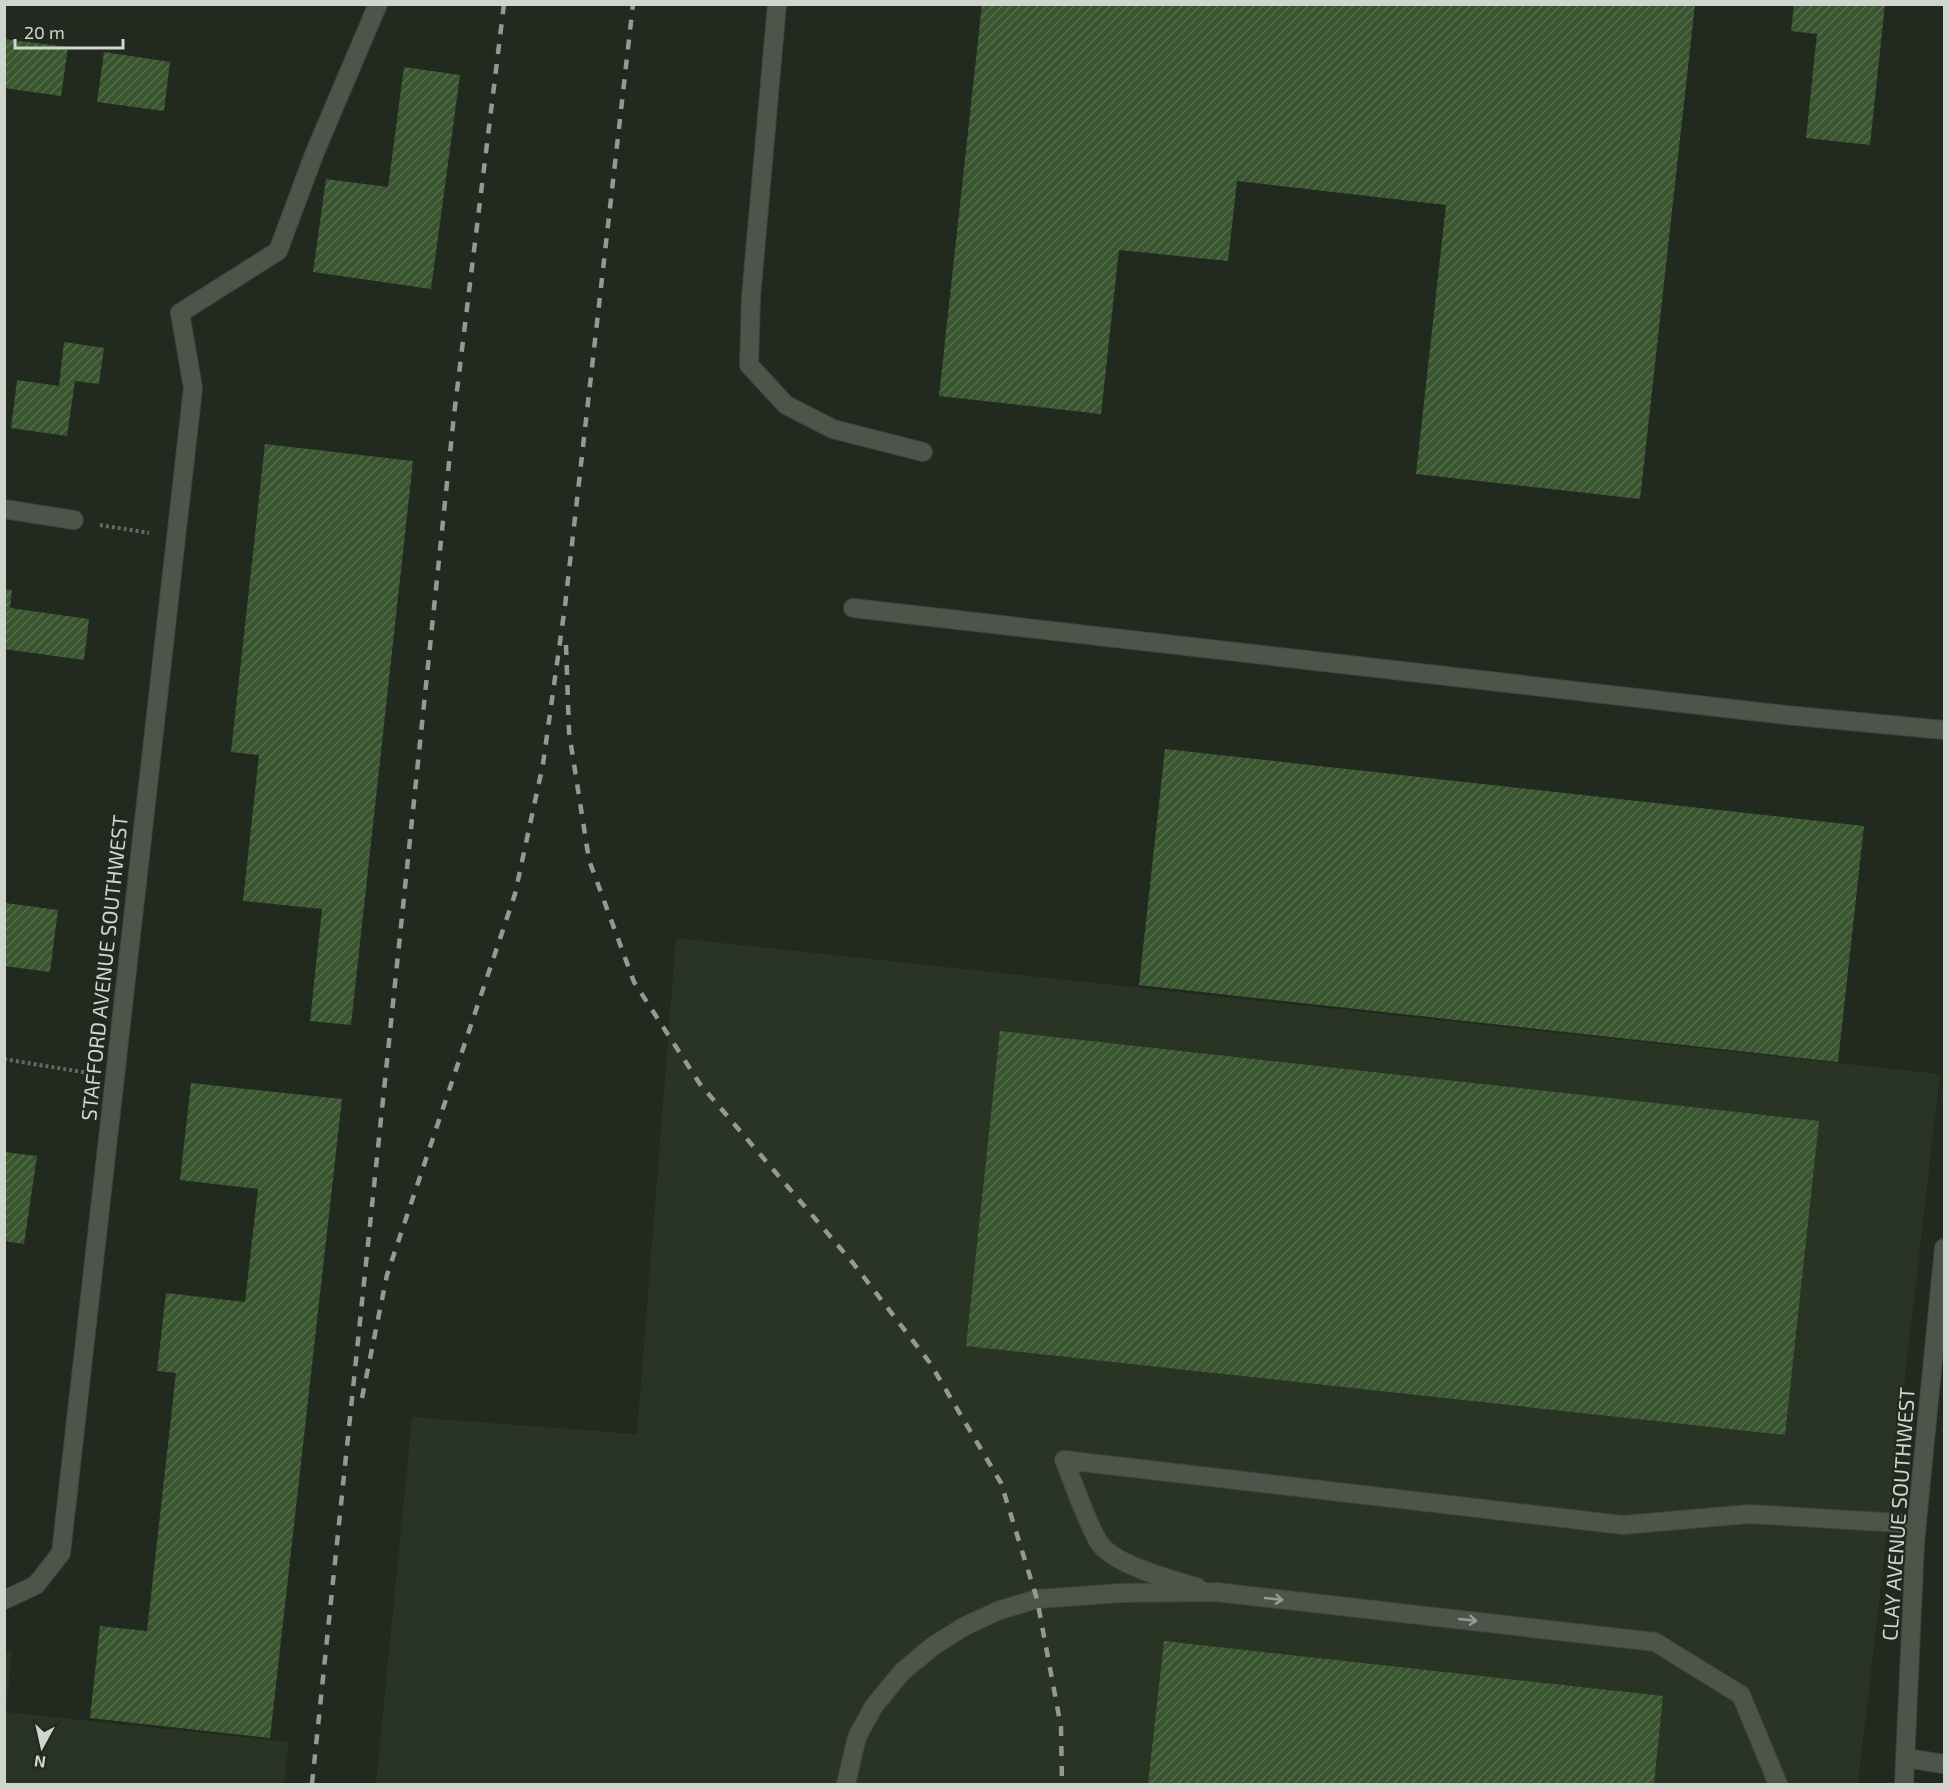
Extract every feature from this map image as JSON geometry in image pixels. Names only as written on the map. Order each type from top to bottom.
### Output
[{"type":"street","name":"STAFFORD AVENUE SOUTHWEST","points":[[4,1600],[36,1585],[61,1553],[193,388],[180,313],[278,251],[315,152],[378,4]]},
{"type":"street","points":[[777,4],[751,297],[749,365],[786,405],[833,429],[923,452]]},
{"type":"street","points":[[4,509],[74,520]]},
{"type":"street","points":[[853,608],[1786,715],[1944,730]]},
{"type":"street","name":"CLAY AVENUE SOUTHWEST","points":[[1904,1785],[1917,1524],[1944,1248]]},
{"type":"street","points":[[1216,1592],[1146,1570],[1117,1558],[1099,1543],[1064,1460],[1623,1525],[1749,1514],[1917,1524]]},
{"type":"street","points":[[846,1785],[857,1737],[874,1706],[902,1672],[933,1646],[965,1626],[1000,1610],[1037,1599],[1121,1593],[1216,1592],[1654,1642],[1741,1695],[1778,1785]]},
{"type":"street","points":[[1906,1758],[1944,1764]]},
{"type":"path","points":[[74,520],[176,538]]},
{"type":"path","points":[[4,1059],[115,1078]]},
{"type":"shaded area","points":[[676,938],[1940,1074],[1858,1784],[376,1784],[412,1417],[637,1434]]},
{"type":"shaded area","points":[[5,1650],[12,1651],[6,1712],[289,1742],[284,1784],[5,1784]]},
{"type":"building","points":[[982,4],[1695,4],[1640,499],[1416,474],[1446,205],[1237,181],[1228,261],[1119,250],[1101,414],[939,396]]},
{"type":"building","points":[[1794,4],[1885,4],[1870,145],[1806,138],[1817,34],[1791,31]]},
{"type":"building","points":[[4,39],[68,47],[61,96],[4,88]]},
{"type":"building","points":[[104,52],[170,62],[164,111],[97,102]]},
{"type":"building","points":[[404,67],[460,75],[431,289],[313,272],[326,179],[388,187]]},
{"type":"building","points":[[64,342],[104,348],[99,384],[75,381],[67,436],[11,428],[17,380],[59,386]]},
{"type":"building","points":[[265,444],[413,461],[351,1025],[310,1021],[322,909],[243,901],[259,755],[231,752]]},
{"type":"building","points":[[4,589],[12,590],[10,608],[89,619],[84,660],[4,649]]},
{"type":"building","points":[[1165,749],[1864,826],[1838,1062],[1139,985]]},
{"type":"building","points":[[5,903],[58,910],[50,972],[4,966]]},
{"type":"building","points":[[1000,1031],[1819,1121],[1785,1435],[966,1346]]},
{"type":"building","points":[[191,1083],[342,1099],[270,1738],[90,1718],[100,1626],[147,1631],[176,1373],[157,1371],[166,1293],[245,1302],[258,1189],[180,1180]]},
{"type":"building","points":[[4,1152],[37,1156],[24,1244],[4,1241]]},
{"type":"building","points":[[1164,1641],[1663,1696],[1654,1784],[1148,1784]]},
{"type":"railway","points":[[312,1784],[454,415],[504,4]]},
{"type":"railway","points":[[362,1398],[387,1275],[515,894],[543,764],[565,606],[633,4]]},
{"type":"railway","points":[[566,645],[569,732],[589,860],[634,982],[700,1084],[853,1263],[930,1363],[1001,1483],[1037,1599],[1061,1727],[1062,1784]]}]
